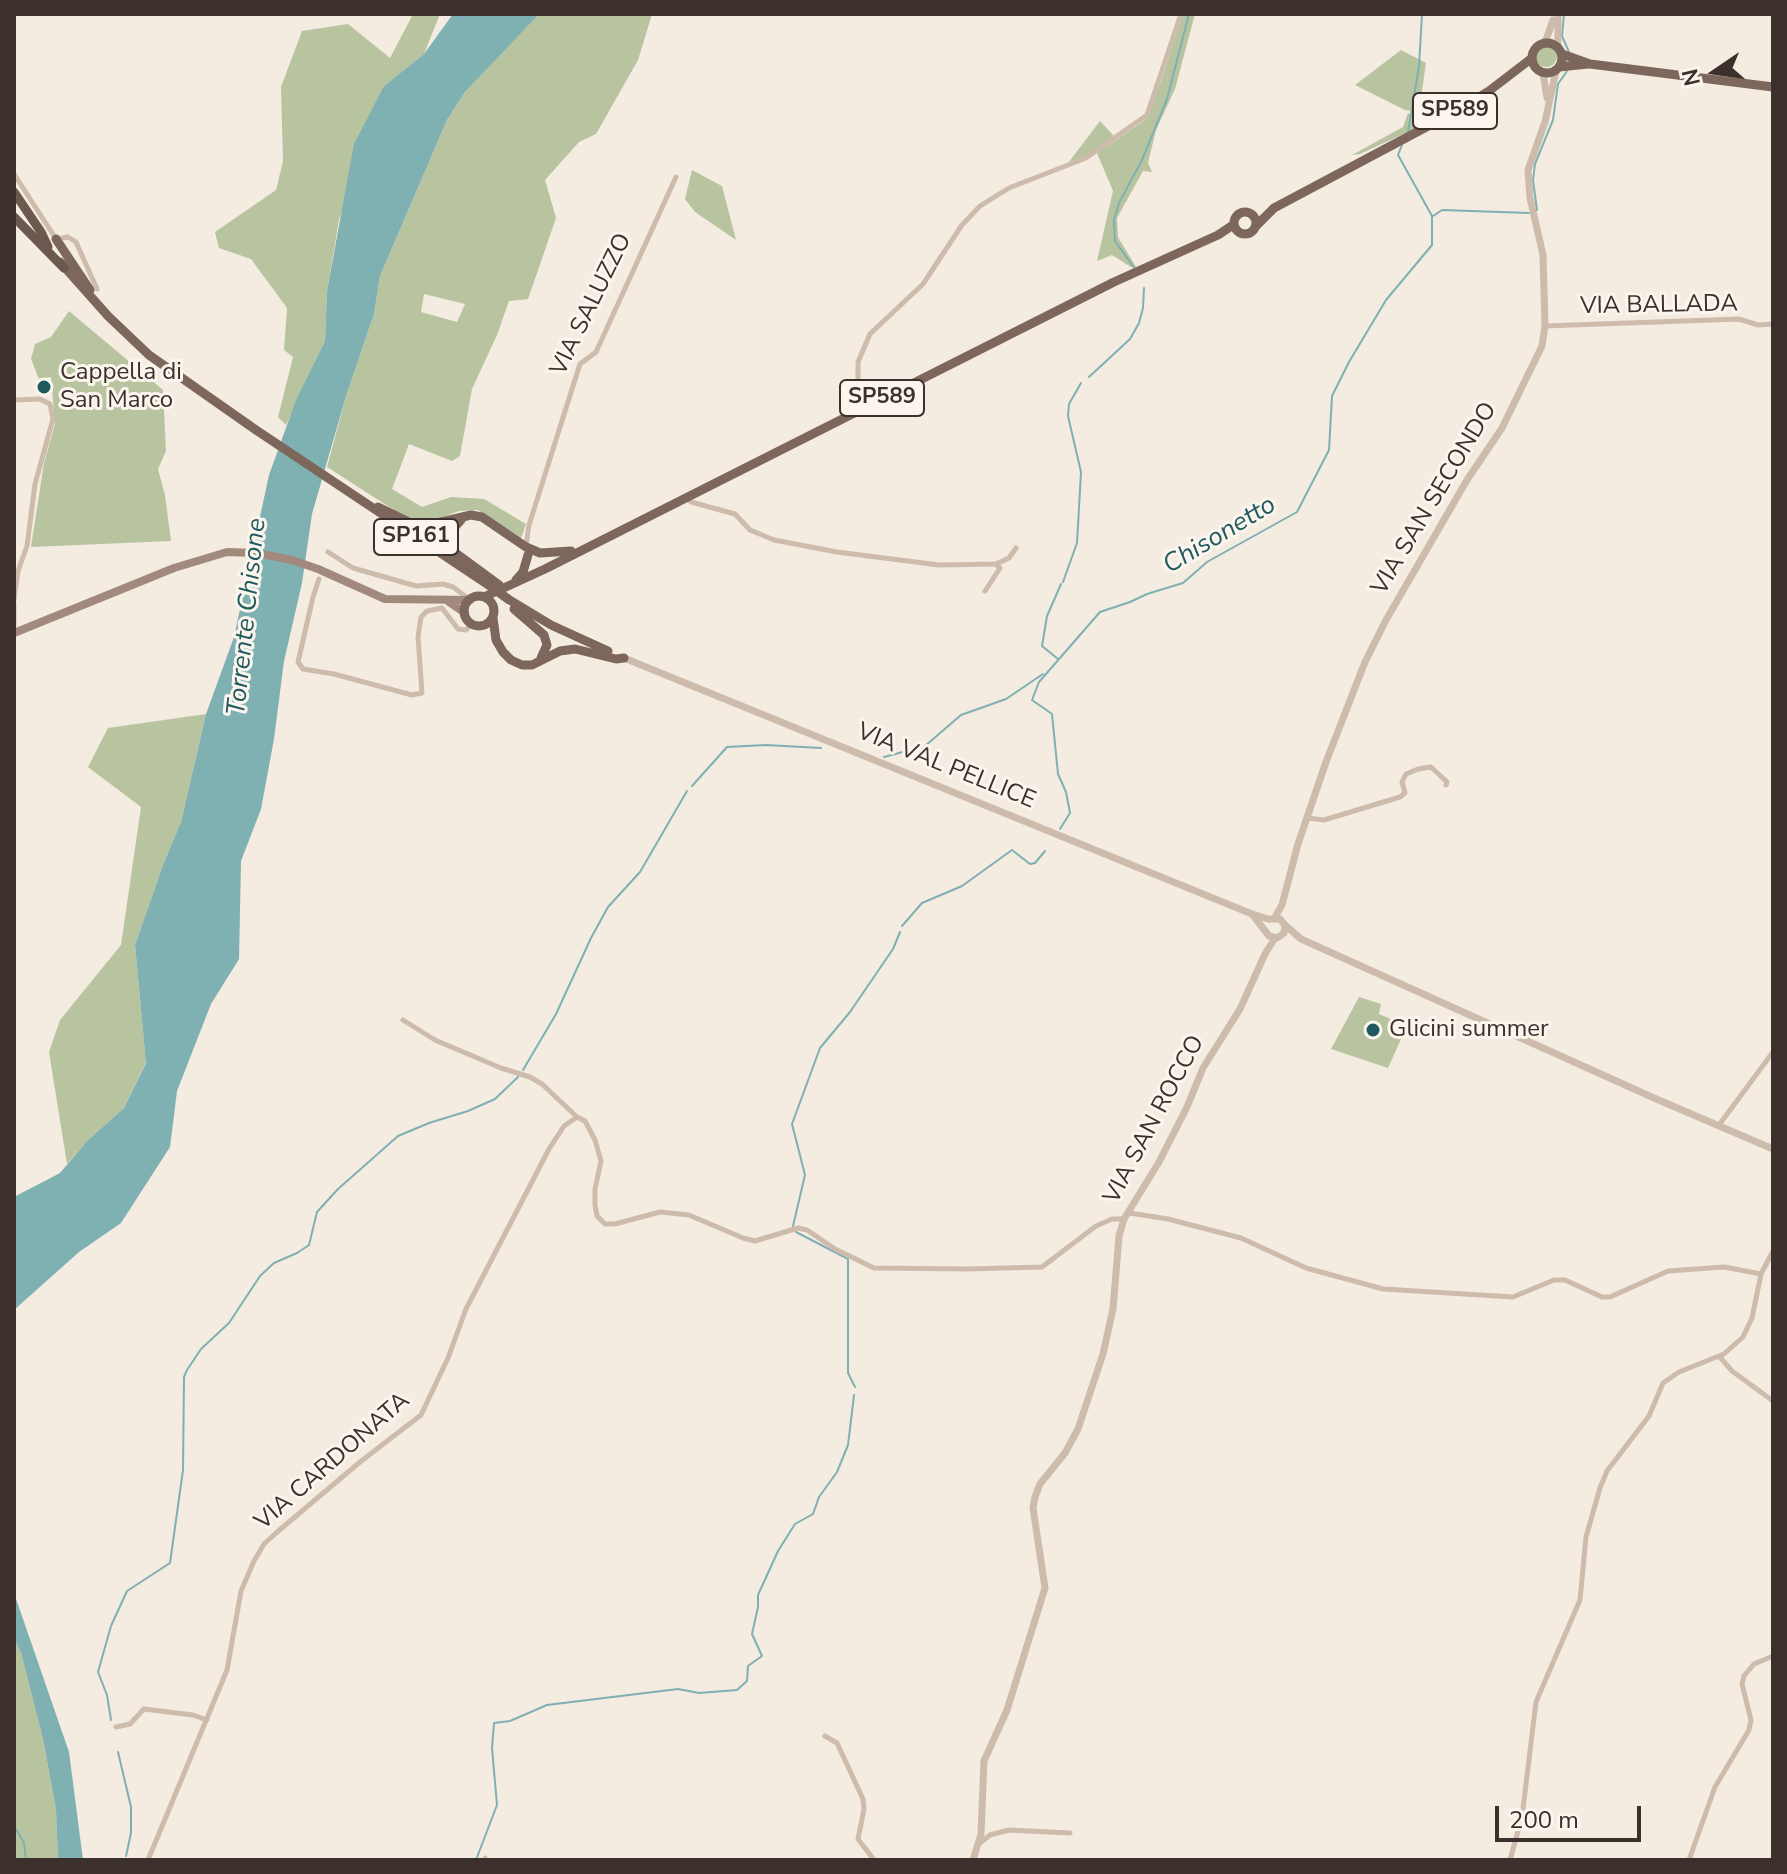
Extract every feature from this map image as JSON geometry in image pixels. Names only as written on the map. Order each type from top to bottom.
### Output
[{"type":"highway","name":"SP161","points":[[14,192],[48,247]]},
{"type":"highway","name":"SP161","points":[[14,204],[48,247]]},
{"type":"highway","name":"SP161","points":[[14,217],[64,268]]},
{"type":"main road","name":"SP589","points":[[1236,229],[1236,215],[1274,208],[1489,91],[1532,58],[1534,49],[1545,43],[1590,64]]},
{"type":"main road","name":"SP589","points":[[1558,69],[1560,50]]},
{"type":"main road","points":[[1532,58],[1534,66],[1541,72]]},
{"type":"main road","name":"SP589","points":[[1513,72],[1541,72],[1590,64],[1773,87]]},
{"type":"main road","name":"SP589","points":[[470,600],[545,569],[858,410],[1218,235],[1236,229],[1250,233],[1274,208]]},
{"type":"main road","points":[[1246,211],[1253,215],[1256,226]]},
{"type":"main road","points":[[56,239],[108,316]]},
{"type":"main road","name":"SP161","points":[[48,247],[108,316],[149,355],[493,590],[551,625],[624,658]]},
{"type":"main road","points":[[357,498],[415,525],[482,517],[527,551],[538,566],[545,569]]},
{"type":"main road","points":[[465,517],[455,523],[450,538],[454,552],[493,590],[496,640]]},
{"type":"main road","name":"SP589","points":[[540,553],[559,554],[603,538]]},
{"type":"main road","points":[[527,551],[540,553],[545,569]]},
{"type":"main road","points":[[515,582],[523,572],[527,551]]},
{"type":"main road","points":[[14,633],[200,558],[240,552],[270,556],[385,599],[470,600],[465,613]]},
{"type":"main road","points":[[475,625],[487,624],[493,613],[493,590]]},
{"type":"main road","points":[[509,598],[544,635],[547,645],[539,661]]},
{"type":"main road","points":[[449,601],[496,640],[511,660],[522,665],[560,651],[575,649],[616,659],[624,658]]},
{"type":"street","points":[[858,410],[858,362],[870,334],[923,284],[962,225],[980,206],[1009,188],[1086,158],[1147,115],[1181,14]]},
{"type":"street","name":"SP589","points":[[1545,43],[1556,14]]},
{"type":"street","name":"SP589","points":[[1556,14],[1560,50]]},
{"type":"street","name":"VIA SAN SECONDO","points":[[1274,924],[1307,818],[1365,662],[1467,480],[1502,428],[1542,346],[1545,326],[1543,255],[1530,198],[1528,170],[1558,69]]},
{"type":"street","points":[[1541,72],[1548,106]]},
{"type":"street","points":[[14,174],[56,239],[68,237],[76,242],[97,289]]},
{"type":"street","name":"VIA SALUZZO","points":[[527,551],[529,525],[580,364],[596,352],[676,177]]},
{"type":"street","name":"VIA BALLADA","points":[[1545,326],[1739,319],[1758,325],[1773,324]]},
{"type":"street","points":[[14,400],[40,399],[50,404],[53,419],[35,484],[27,546],[18,571],[14,633]]},
{"type":"street","points":[[685,496],[691,502],[735,514],[750,530],[774,540],[837,552],[939,565],[996,564],[1009,558],[1016,548]]},
{"type":"street","points":[[328,552],[353,568],[416,586],[443,584],[453,587],[470,600]]},
{"type":"street","points":[[985,591],[1000,568],[996,564]]},
{"type":"street","points":[[319,574],[298,662],[300,667],[412,695],[422,693],[418,637],[421,617],[427,611],[442,608],[458,629],[466,630],[475,625]]},
{"type":"street","name":"VIA VAL PELLICE","points":[[624,658],[1274,924]]},
{"type":"street","points":[[1307,818],[1324,820],[1400,797],[1405,793],[1402,782],[1406,774],[1418,769],[1431,767],[1447,782],[1446,785]]},
{"type":"street","name":"SP161","points":[[1274,924],[1278,937],[1301,939]]},
{"type":"street","name":"SP161","points":[[1274,924],[1301,939],[1773,1149]]},
{"type":"street","name":"VIA SAN ROCCO","points":[[1265,954],[1278,937],[1274,924]]},
{"type":"street","name":"VIA SAN ROCCO","points":[[973,1860],[979,1843],[984,1761],[1007,1710],[1045,1588],[1033,1508],[1035,1497],[1040,1484],[1065,1453],[1078,1429],[1103,1354],[1113,1309],[1117,1245],[1126,1216],[1183,1116],[1203,1068],[1240,1009],[1265,954],[1274,924]]},
{"type":"street","points":[[403,1020],[435,1040],[530,1077],[585,1121],[601,1161],[595,1205],[597,1216],[605,1224],[660,1212],[689,1215],[755,1241],[798,1228],[807,1230],[835,1249],[874,1268],[982,1269],[1042,1267],[1096,1226],[1112,1219],[1126,1216],[1168,1219],[1241,1238],[1306,1268],[1383,1289],[1513,1297],[1545,1283],[1565,1280],[1602,1297],[1610,1297],[1668,1271],[1724,1267],[1761,1274]]},
{"type":"street","points":[[1719,1125],[1773,1052]]},
{"type":"street","name":"VIA CARDONATA","points":[[148,1860],[227,1670],[241,1591],[264,1544],[360,1462],[421,1415],[448,1358],[466,1309],[549,1149],[564,1126],[577,1117]]},
{"type":"street","points":[[1510,1860],[1522,1817],[1536,1702],[1580,1600],[1586,1537],[1607,1471],[1649,1416],[1663,1383],[1679,1372],[1719,1356],[1734,1346],[1748,1329],[1761,1274],[1773,1251]]},
{"type":"street","points":[[1719,1356],[1732,1371],[1773,1401]]},
{"type":"street","points":[[1689,1860],[1715,1787],[1749,1730],[1751,1720],[1742,1684],[1744,1676],[1754,1664],[1773,1656]]},
{"type":"street","points":[[116,1727],[130,1724],[144,1709],[193,1715],[207,1720]]},
{"type":"street","points":[[825,1736],[837,1743],[863,1799],[858,1839],[874,1860]]},
{"type":"street","points":[[979,1843],[990,1835],[1009,1830],[1070,1833]]},
{"type":"green space","points":[[413,14],[440,14],[424,54],[384,86],[339,220],[327,291],[325,341],[286,425],[278,417],[293,357],[284,350],[287,308],[251,259],[219,248],[215,232],[276,190],[283,161],[281,87],[302,31],[348,24],[390,58]]},
{"type":"green space","points":[[538,14],[652,14],[638,60],[596,134],[579,142],[545,180],[556,218],[528,299],[509,301],[472,389],[460,456],[452,461],[409,444],[392,489],[422,507],[451,497],[484,499],[526,524],[521,538],[478,510],[459,511],[429,522],[408,519],[327,467],[346,396],[374,314],[380,276],[447,120],[465,92]],"holes":[[[424,294],[465,304],[457,322],[421,312]]]},
{"type":"green space","points":[[1183,14],[1195,14],[1175,89],[1156,130],[1148,163],[1152,172],[1143,171],[1117,218],[1118,237],[1136,267],[1112,255],[1097,261],[1113,191],[1097,153],[1145,120]]},
{"type":"green space","points":[[1542,45],[1550,45],[1557,56],[1550,67],[1542,67],[1535,60],[1535,52]]},
{"type":"green space","points":[[1401,50],[1426,63],[1419,112],[1405,110],[1355,85]]},
{"type":"green space","points":[[1472,96],[1410,131],[1352,155],[1403,127],[1408,113],[1422,120],[1428,101],[1456,101]]},
{"type":"green space","points":[[1100,121],[1113,135],[1112,139],[1084,157],[1069,162]]},
{"type":"green space","points":[[692,170],[722,186],[736,240],[695,212],[685,199]]},
{"type":"green space","points":[[69,311],[163,390],[166,451],[158,469],[171,541],[31,547],[44,463],[55,424],[51,377],[39,379],[31,359],[35,344],[51,337]]},
{"type":"green space","points":[[206,714],[181,822],[135,945],[146,1062],[124,1108],[67,1164],[49,1052],[60,1020],[121,945],[141,807],[88,767],[108,728]]},
{"type":"green space","name":"Glicini summer","points":[[1359,997],[1381,1004],[1379,1014],[1407,1026],[1388,1068],[1331,1049]]},
{"type":"green space","points":[[14,1639],[21,1653],[43,1739],[56,1810],[58,1860],[14,1860]]},
{"type":"water","name":"Torrente Chisone","points":[[453,14],[539,14],[465,92],[447,120],[380,276],[374,314],[346,396],[312,514],[302,583],[284,661],[261,809],[241,861],[239,959],[211,1004],[177,1091],[170,1147],[121,1223],[79,1252],[14,1310],[14,1197],[60,1173],[87,1141],[124,1108],[146,1063],[135,945],[181,822],[206,714],[234,637],[269,475],[296,400],[325,341],[327,291],[354,144],[384,86],[424,54]]},
{"type":"water","points":[[14,1593],[69,1752],[83,1860],[58,1860],[56,1810],[43,1739],[21,1653],[14,1639]]},
{"type":"waterway","name":"Chisonetto","points":[[1135,269],[1115,241],[1114,220],[1167,99],[1189,14]]},
{"type":"waterway","name":"Chisonetto","points":[[1408,132],[1419,66],[1422,14]]},
{"type":"waterway","points":[[1564,14],[1562,36],[1569,52]]},
{"type":"waterway","points":[[1537,210],[1533,180],[1535,164],[1553,120],[1558,84],[1567,71]]},
{"type":"waterway","name":"Chisonetto","points":[[1060,829],[1070,813],[1058,774],[1052,714],[1032,700],[1039,682],[1100,612],[1183,583],[1207,562],[1297,512],[1329,450],[1332,396],[1349,362],[1386,300],[1432,245],[1432,216],[1398,155],[1402,145]]},
{"type":"waterway","points":[[1433,216],[1442,210],[1529,213]]},
{"type":"waterway","name":"Chisonetto","points":[[1089,377],[1130,339],[1139,323],[1144,288]]},
{"type":"waterway","name":"Chisonetto","points":[[1063,582],[1077,543],[1081,472],[1068,416],[1069,404],[1081,383]]},
{"type":"waterway","name":"Chisonetto","points":[[1058,659],[1042,646],[1047,616],[1061,584]]},
{"type":"waterway","points":[[884,757],[925,746],[961,715],[1006,699],[1043,674]]},
{"type":"waterway","points":[[692,786],[727,747],[766,745],[821,748]]},
{"type":"waterway","points":[[523,1070],[556,1014],[608,907],[640,872],[687,791]]},
{"type":"waterway","points":[[902,926],[922,903],[962,886],[1012,850],[1030,864],[1035,863],[1045,851]]},
{"type":"waterway","points":[[793,1226],[805,1175],[792,1124],[820,1048],[850,1012],[893,949],[900,932]]},
{"type":"waterway","points":[[111,1720],[107,1695],[98,1672],[111,1626],[127,1591],[170,1563],[183,1470],[184,1377],[187,1370],[201,1349],[229,1323],[260,1276],[274,1263],[309,1245],[317,1212],[338,1189],[398,1136],[495,1099],[518,1077]]},
{"type":"waterway","points":[[796,1232],[848,1259],[848,1373],[855,1387]]},
{"type":"waterway","points":[[476,1860],[497,1805],[492,1748],[494,1723],[510,1721],[547,1705],[678,1689],[699,1693],[737,1690],[747,1681],[748,1666],[762,1656],[752,1634],[758,1595],[778,1551],[795,1524],[813,1514],[819,1497],[837,1472],[848,1445],[854,1395]]},
{"type":"waterway","points":[[118,1752],[131,1807],[131,1833],[126,1856]]},
{"type":"waterway","points":[[14,1826],[24,1843],[26,1860]]},
{"type":"place","name":"Cappella di San Marco","points":[[44,387]]},
{"type":"place","name":"Glicini summer","points":[[1373,1030]]}]
